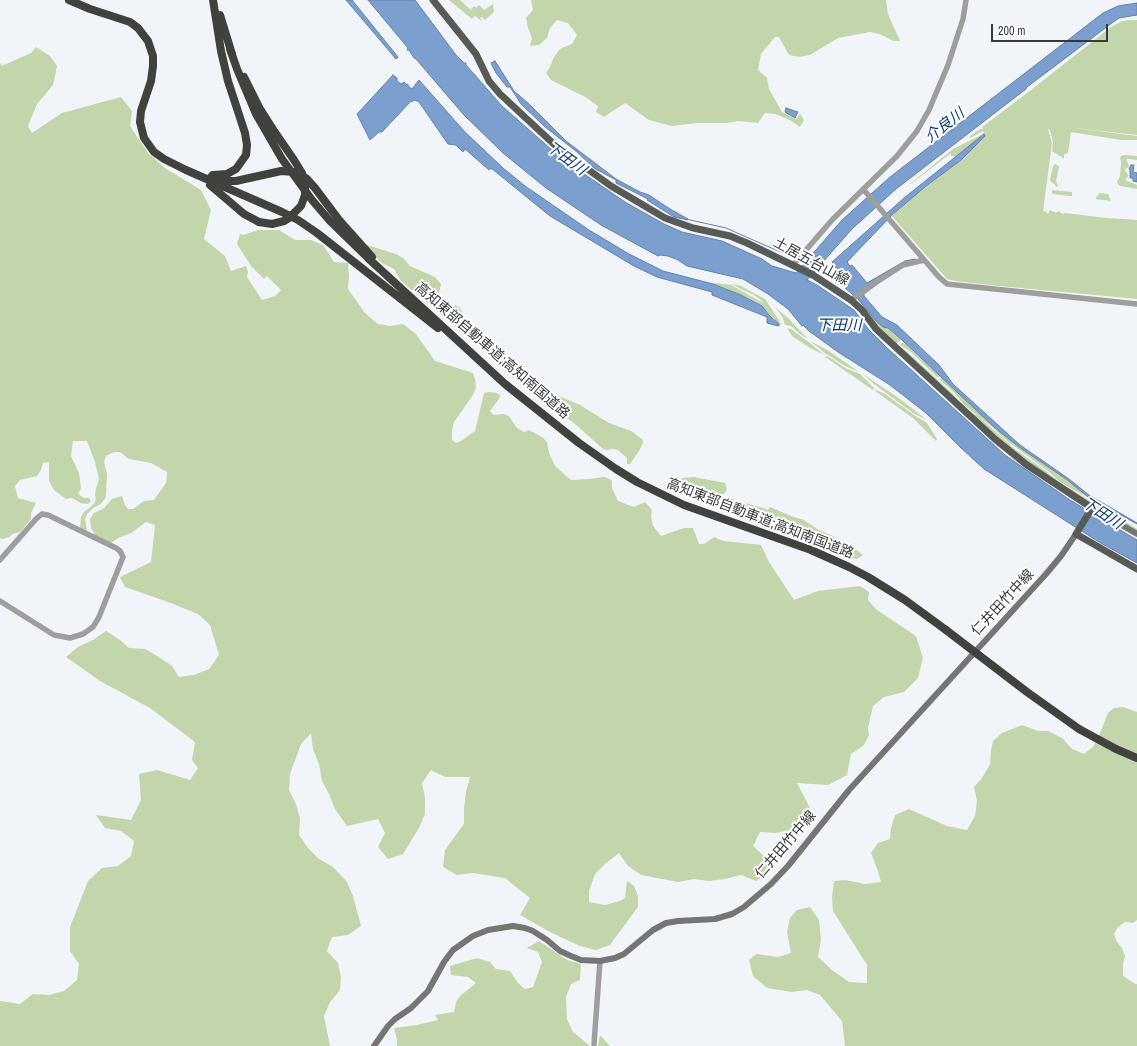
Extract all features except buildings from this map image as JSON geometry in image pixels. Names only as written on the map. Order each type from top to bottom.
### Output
[{"type":"highway","points":[[69,0],[90,9],[130,22],[142,32],[152,44]]},
{"type":"highway","points":[[79,0],[132,19],[145,29],[152,44],[154,61],[145,106],[140,117],[141,128],[147,143],[159,156],[186,170],[220,183],[298,220],[317,233],[481,362]]},
{"type":"highway","points":[[215,0],[221,51],[228,81],[243,126],[247,145],[246,155],[240,166],[220,183]]},
{"type":"highway","name":"高知東部自動車道;高知南国道路","points":[[215,0],[237,69],[256,114],[282,159],[308,195],[330,221],[505,384],[579,443],[637,482],[684,505],[811,550],[868,577],[905,600],[1027,692],[1079,729],[1116,749],[1137,758]]},
{"type":"highway","points":[[145,106],[145,123],[151,142],[162,152],[196,170],[212,175],[250,218],[259,222],[272,224],[284,221],[294,215],[301,206],[305,189],[304,179],[298,166],[260,109],[230,49]]},
{"type":"highway","points":[[220,183],[242,180],[275,172],[294,172],[306,178],[316,188],[339,220],[370,258]]},
{"type":"main road","name":"土居五台山線","points":[[433,0],[476,54],[489,81],[525,119],[557,147],[611,186],[665,218],[692,228],[730,236],[813,275],[853,299],[876,329],[996,440],[1017,457],[1092,509]]},
{"type":"main road","points":[[1137,534],[1092,509],[1076,534],[1137,569]]},
{"type":"main road","name":"仁井田竹中線","points":[[374,1046],[388,1026],[415,1004],[428,991],[444,962],[453,950],[473,936],[488,930],[513,926],[525,928],[538,934],[571,956],[581,960],[600,961],[615,958],[624,954],[653,930],[666,923],[715,919],[732,914],[744,907],[771,884],[788,866],[828,814],[1046,574],[1076,534]]},
{"type":"street","points":[[795,266],[832,220],[889,164],[908,142],[929,110],[955,47],[966,0]]},
{"type":"street","points":[[863,189],[943,282],[950,285],[1137,304]]},
{"type":"street","points":[[853,299],[903,265],[924,260]]},
{"type":"street","points":[[0,560],[42,514],[48,515],[116,548],[120,551],[123,557],[99,617],[93,627],[83,634],[70,638],[54,635],[0,601]]},
{"type":"street","points":[[594,1044],[600,961]]},
{"type":"green space","points":[[449,0],[460,0],[473,12],[471,9],[475,6],[476,8],[479,5],[484,10],[493,4],[494,12],[485,20],[482,17],[480,18],[482,21],[475,16],[472,19]]},
{"type":"green space","points":[[531,0],[886,0],[888,14],[900,41],[893,41],[880,34],[870,32],[838,38],[810,55],[799,57],[789,55],[779,37],[775,37],[761,54],[758,70],[767,78],[769,89],[782,112],[796,119],[800,114],[804,120],[800,127],[790,120],[775,114],[765,113],[758,123],[738,121],[672,126],[649,120],[625,103],[604,117],[596,112],[598,106],[587,98],[551,80],[546,73],[554,57],[560,49],[572,44],[577,35],[568,23],[557,20],[550,28],[547,38],[539,45],[530,46],[532,38],[526,18],[533,10]]},
{"type":"green space","points":[[1127,20],[1137,20],[1137,135],[1066,127],[1137,136],[1137,140],[1121,140],[1071,132],[1068,153],[1064,154],[1063,158],[1052,151],[1053,142],[1050,130],[1048,129],[1052,143],[1043,212],[1045,211],[1048,214],[1050,210],[1056,213],[1058,211],[1063,214],[1137,220],[1137,299],[989,285],[947,279],[892,216],[961,160],[985,136],[983,131],[970,138],[970,136],[980,129],[983,129],[982,127],[1111,27]]},
{"type":"green space","points":[[36,47],[50,56],[57,66],[53,85],[37,104],[28,126],[32,133],[62,113],[121,97],[132,111],[130,126],[148,153],[165,168],[201,190],[211,210],[204,239],[225,256],[231,271],[246,266],[248,272],[247,277],[262,300],[275,296],[281,290],[267,276],[264,279],[251,266],[237,244],[240,234],[243,235],[258,230],[279,230],[295,240],[311,240],[323,245],[334,262],[348,263],[348,289],[365,313],[378,324],[390,326],[403,324],[416,334],[435,361],[473,373],[476,387],[473,395],[454,422],[452,440],[456,443],[475,431],[484,393],[497,393],[500,395],[499,399],[490,411],[493,415],[503,414],[509,416],[517,428],[524,432],[529,430],[542,437],[547,442],[549,453],[555,466],[571,480],[604,477],[608,478],[612,481],[612,488],[618,501],[634,507],[645,502],[652,510],[651,516],[653,526],[661,536],[684,528],[693,528],[699,544],[704,544],[714,537],[724,541],[761,545],[769,562],[794,600],[818,591],[860,586],[869,592],[868,600],[877,610],[916,636],[923,658],[918,678],[904,692],[884,697],[873,706],[868,728],[869,735],[864,745],[851,754],[847,775],[828,785],[797,783],[811,810],[799,828],[776,833],[760,832],[753,846],[765,857],[770,872],[756,881],[741,875],[709,881],[694,879],[678,882],[641,875],[628,866],[619,853],[595,874],[589,891],[589,902],[605,905],[620,901],[625,898],[627,881],[634,886],[638,896],[638,907],[610,945],[596,950],[580,946],[548,931],[520,915],[530,898],[505,878],[473,873],[457,875],[443,867],[445,850],[464,824],[466,792],[470,777],[445,777],[431,770],[422,783],[425,798],[425,814],[419,828],[403,854],[388,859],[378,847],[385,833],[378,819],[347,826],[335,809],[322,781],[319,764],[313,749],[311,733],[301,744],[290,774],[289,790],[296,804],[300,819],[299,835],[308,848],[319,859],[333,867],[347,882],[353,896],[361,926],[348,935],[332,937],[327,951],[338,963],[341,977],[340,990],[330,1002],[324,1016],[330,1046],[0,1046],[0,1001],[20,1004],[33,994],[49,995],[64,991],[77,980],[79,964],[70,951],[70,927],[88,881],[102,868],[118,866],[131,856],[134,841],[121,831],[105,828],[96,815],[131,820],[141,800],[139,774],[157,770],[190,780],[198,768],[192,760],[195,742],[150,708],[100,681],[66,657],[78,647],[93,640],[106,631],[129,648],[145,649],[159,657],[172,666],[179,677],[194,675],[209,669],[219,655],[210,625],[198,614],[125,587],[120,577],[151,562],[155,525],[146,522],[131,533],[118,538],[110,544],[96,537],[91,528],[90,519],[94,513],[103,509],[112,499],[122,496],[128,509],[133,509],[144,501],[154,500],[166,483],[167,472],[151,463],[129,459],[120,452],[114,452],[106,456],[104,462],[107,474],[106,497],[101,504],[93,508],[87,514],[85,519],[87,531],[80,528],[81,517],[84,512],[94,504],[99,479],[95,462],[87,441],[73,441],[71,456],[79,473],[81,488],[78,494],[84,498],[89,498],[91,501],[88,504],[81,503],[72,498],[66,499],[54,490],[49,481],[49,462],[43,463],[37,476],[20,480],[15,486],[18,498],[36,503],[31,513],[31,519],[20,532],[12,534],[10,537],[0,538],[0,63],[2,66],[31,53]]},
{"type":"green space","points":[[983,134],[969,149],[962,151],[956,157],[951,156],[951,153],[910,184],[953,149]]},
{"type":"green space","points":[[1124,155],[1137,156],[1137,160],[1127,159],[1126,157],[1129,167],[1126,168],[1125,171],[1128,174],[1128,177],[1125,180],[1137,185],[1137,189],[1120,186],[1117,182],[1120,176],[1120,158]]},
{"type":"green space","points":[[1055,164],[1059,167],[1056,181],[1057,187],[1050,180],[1053,166]]},
{"type":"green space","points":[[1052,190],[1072,192],[1072,196],[1054,194],[1052,193]]},
{"type":"green space","points":[[1099,193],[1108,194],[1111,201],[1096,199]]},
{"type":"green space","points":[[364,245],[396,254],[403,258],[410,266],[435,277],[441,284],[439,293],[442,297],[440,300],[452,308],[455,305],[460,308],[467,320],[473,325],[479,337],[477,339],[465,335],[401,281],[394,269],[382,263]]},
{"type":"green space","points":[[713,284],[731,285],[763,303],[754,295],[731,284],[741,286],[765,299],[781,325],[778,327],[779,324],[762,306],[756,302],[740,294]]},
{"type":"green space","points":[[859,302],[876,321],[901,340],[896,344],[876,325]]},
{"type":"green space","points":[[775,307],[808,339],[791,326],[785,325],[783,318]]},
{"type":"green space","points":[[787,328],[791,329],[824,355],[792,336]]},
{"type":"green space","points":[[810,341],[829,351],[859,372],[845,366]]},
{"type":"green space","points":[[903,342],[940,376],[938,378],[911,352],[900,345]]},
{"type":"green space","points":[[899,346],[916,360],[958,400]]},
{"type":"green space","points":[[827,356],[845,368],[860,374],[874,388],[873,390],[825,357]]},
{"type":"green space","points":[[509,365],[518,366],[521,373],[530,377],[552,393],[580,405],[609,423],[631,431],[643,440],[639,451],[630,464],[627,464],[627,458],[618,450],[603,449],[573,422],[553,410],[543,400],[538,391],[527,385]]},
{"type":"green space","points":[[863,374],[900,399],[927,420],[913,413]]},
{"type":"green space","points":[[941,377],[996,428],[995,429],[964,405],[955,393],[940,380]]},
{"type":"green space","points":[[876,390],[885,394],[927,423],[937,439],[936,441],[913,418],[875,391]]},
{"type":"green space","points":[[968,411],[978,416],[1016,450],[1046,471],[1059,483],[1020,456]]},
{"type":"green space","points":[[997,429],[1019,447],[1085,494],[1083,495],[1060,482],[1048,471],[1006,440],[996,431]]},
{"type":"green space","points":[[694,477],[725,483],[727,489],[725,493],[709,503],[703,503],[704,496],[697,496],[675,487],[682,478]]},
{"type":"green space","points":[[1062,486],[1069,488],[1134,527],[1137,529],[1137,532]]},
{"type":"green space","points":[[728,498],[768,510],[770,507],[804,520],[817,529],[848,543],[863,555],[857,559],[849,557],[772,523],[769,516],[725,503]]},
{"type":"green space","points":[[1123,707],[1137,712],[1137,920],[1133,923],[1125,922],[1118,927],[1114,934],[1125,956],[1123,976],[1137,984],[1137,1046],[845,1046],[842,1021],[820,995],[807,990],[792,992],[767,988],[753,976],[749,960],[756,954],[778,957],[791,953],[787,932],[790,918],[797,910],[810,907],[819,920],[821,940],[818,957],[832,970],[849,982],[867,983],[867,965],[833,911],[832,897],[834,881],[845,880],[865,884],[881,882],[871,853],[878,843],[890,839],[891,828],[895,815],[909,809],[947,826],[967,830],[975,816],[977,801],[974,787],[982,778],[990,764],[993,741],[1002,733],[1022,725],[1038,731],[1048,731],[1062,738],[1072,749],[1084,754],[1093,747],[1108,713],[1114,708]]},
{"type":"green space","points":[[539,941],[567,960],[581,964],[580,980],[571,984],[566,997],[567,1019],[573,1032],[590,1046],[397,1046],[394,1028],[438,1020],[435,1015],[454,1012],[456,1002],[459,997],[476,983],[468,977],[451,975],[450,966],[477,958],[490,962],[496,969],[510,971],[518,983],[525,989],[533,987],[542,962],[538,952],[527,948]]},
{"type":"green space","points":[[600,1035],[610,1046],[598,1046]]},
{"type":"water","points":[[346,0],[352,0],[398,57],[396,59]]},
{"type":"water","name":"下田川","points":[[368,0],[415,0],[456,55],[464,63],[466,63],[466,65],[502,106],[561,158],[625,202],[664,224],[682,232],[722,241],[762,259],[772,266],[796,273],[842,220],[890,177],[1103,13],[1118,6],[1137,3],[1137,15],[1119,18],[1112,23],[896,189],[852,229],[807,280],[854,310],[869,330],[885,346],[1005,455],[1070,500],[1137,540],[1137,563],[1099,542],[984,469],[926,413],[890,385],[838,352],[803,325],[802,326],[788,309],[768,294],[743,279],[687,266],[668,256],[658,256],[601,225],[546,188],[503,153],[463,114],[414,58],[409,50],[407,50],[408,48]]},
{"type":"water","points":[[495,61],[514,91],[566,141],[616,179],[640,192],[649,195],[688,220],[674,217],[647,200],[648,199],[616,183],[616,180],[594,168],[577,152],[544,126],[521,104],[510,87],[507,87],[496,73],[491,63]]},
{"type":"water","points":[[393,75],[401,84],[404,82],[412,89],[419,80],[464,131],[503,168],[525,186],[589,230],[629,254],[663,271],[713,284],[741,295],[762,306],[779,324],[778,326],[767,323],[767,317],[712,295],[712,292],[657,277],[634,266],[550,216],[491,168],[489,170],[465,149],[463,152],[456,145],[448,144],[419,102],[415,100],[410,102],[382,132],[379,132],[370,140],[357,114]]},
{"type":"water","points":[[786,108],[798,112],[795,118],[785,112]]},
{"type":"water","points":[[984,134],[985,136],[961,160],[925,187],[892,215],[847,262],[850,266],[852,265],[867,283],[905,261],[915,259],[915,261],[907,262],[864,294],[864,296],[882,317],[897,325],[939,365],[953,384],[1020,445],[1069,479],[1089,495],[1137,524],[1088,497],[1066,479],[1019,447],[995,428],[903,341],[888,328],[883,327],[876,321],[858,299],[845,288],[847,286],[845,282],[849,276],[835,267],[832,262],[904,198]]},
{"type":"water","points":[[1131,165],[1134,165],[1133,172],[1137,173],[1137,182],[1133,181],[1133,178],[1130,178],[1129,169]]},
{"type":"waterway","points":[[686,219],[726,228],[785,254]]},
{"type":"water label","name":"介良川","points":[[945,126]]}]
